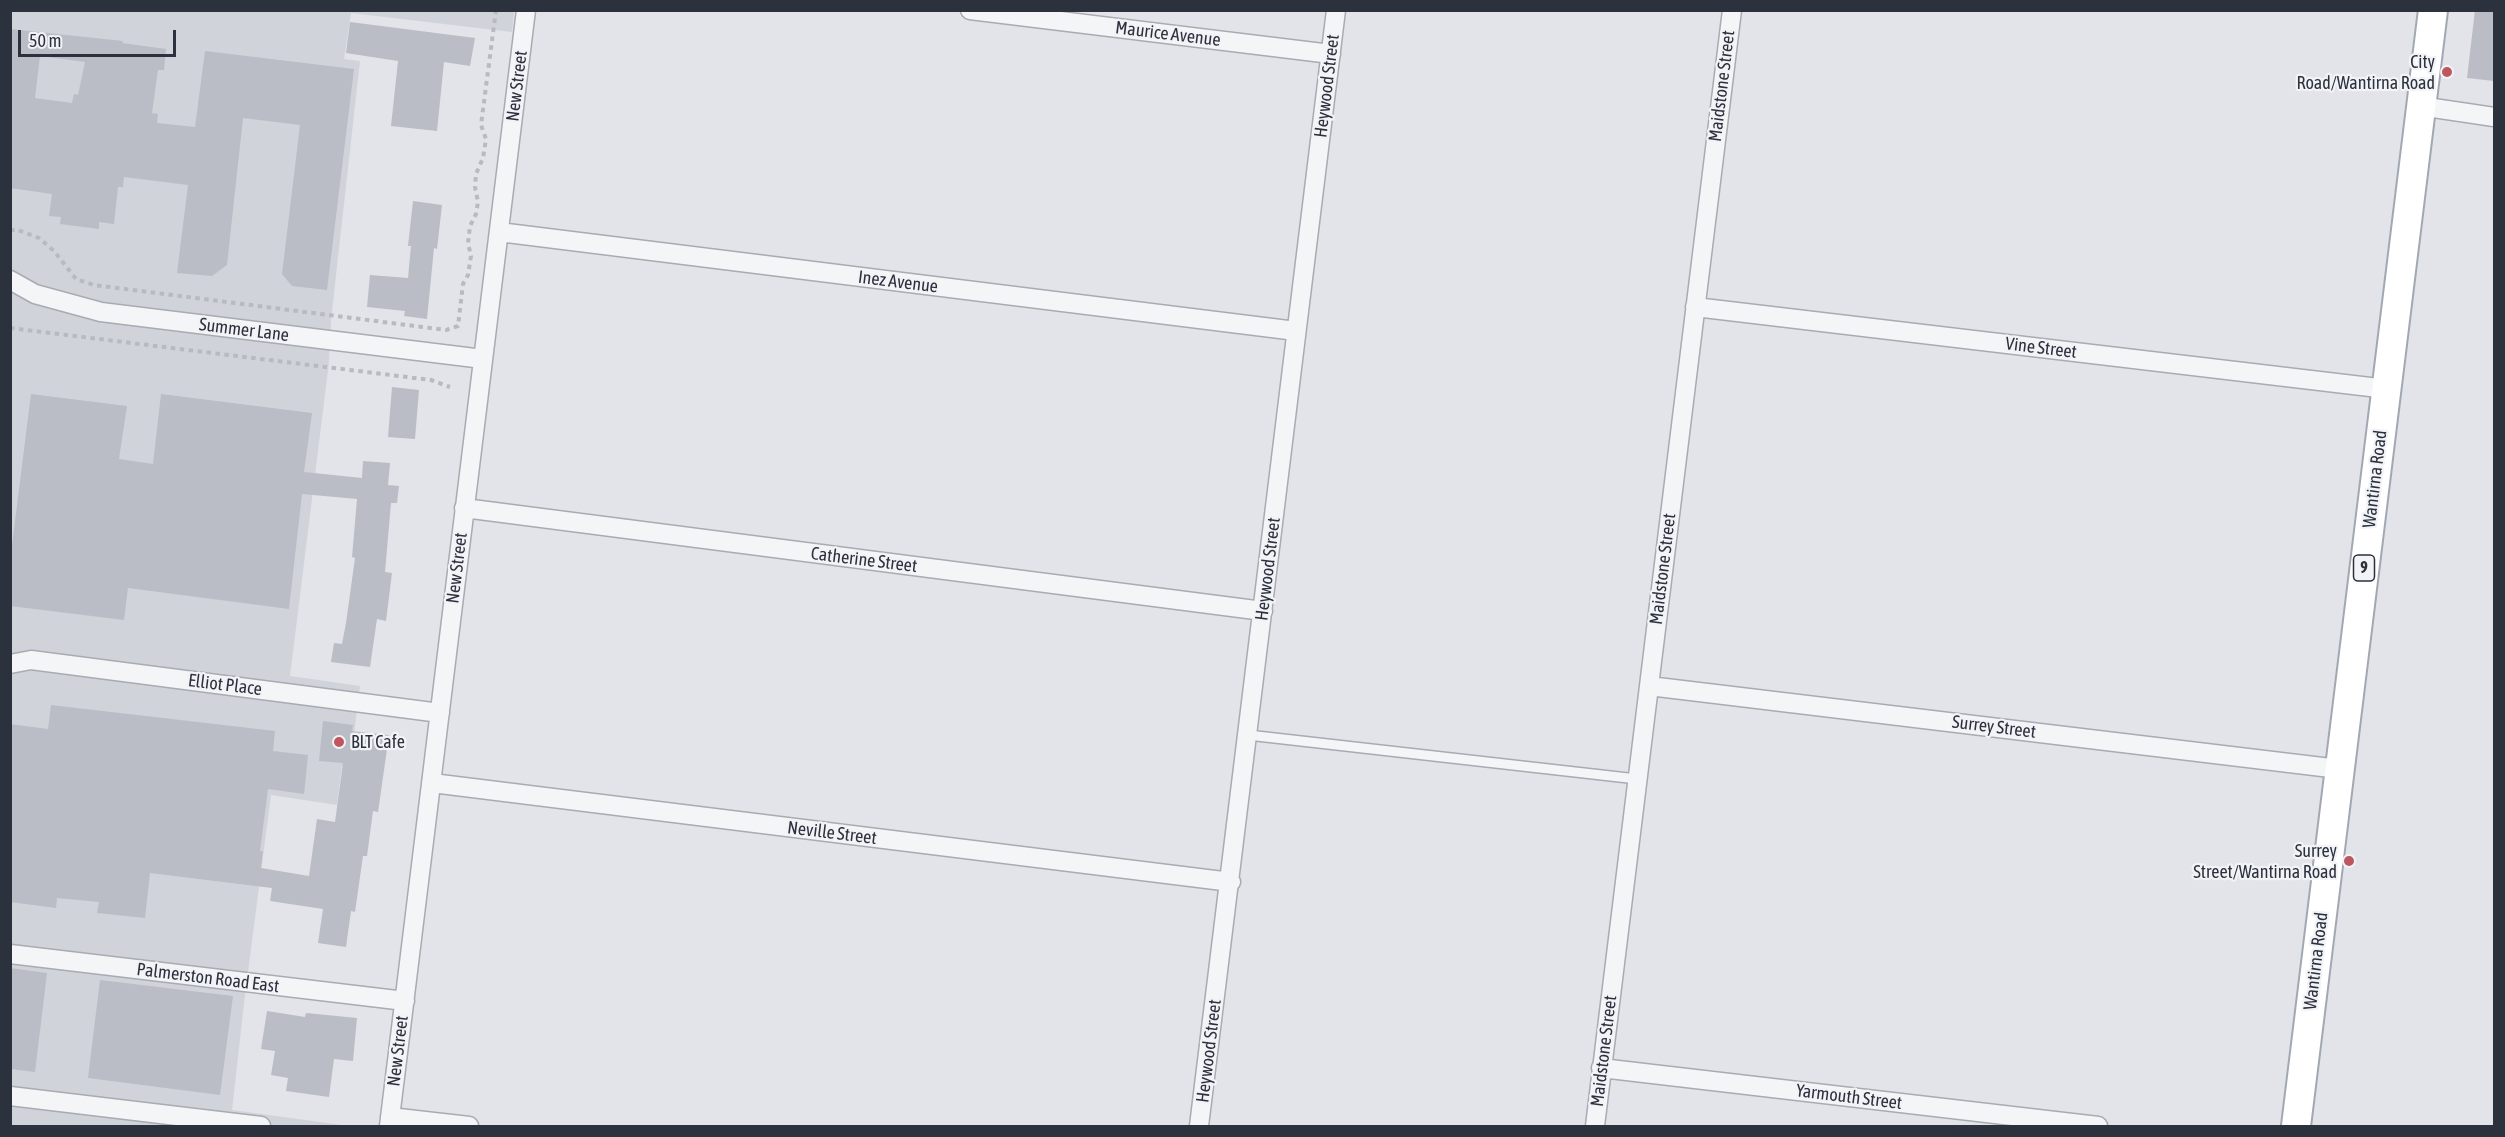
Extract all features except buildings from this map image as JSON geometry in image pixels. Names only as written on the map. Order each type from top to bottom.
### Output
[{"type":"main road","name":"Wantirna Road","points":[[2296,1126],[2433,10]]},
{"type":"street","name":"New Street","points":[[389,1122],[526,10]]},
{"type":"street","name":"Maurice Avenue","points":[[970,10],[1331,54]]},
{"type":"street","name":"Heywood Street","points":[[1199,1126],[1231,882],[1336,10]]},
{"type":"street","name":"Maidstone Street","points":[[1594,1126],[1732,10]]},
{"type":"street","points":[[2420,106],[2494,117]]},
{"type":"street","name":"Inez Avenue","points":[[499,232],[1296,332]]},
{"type":"street","name":"Summer Lane","points":[[10,280],[35,294],[100,312],[483,359]]},
{"type":"street","name":"Vine Street","points":[[1695,307],[2386,389]]},
{"type":"street","name":"Catherine Street","points":[[464,508],[1263,611]]},
{"type":"street","name":"Elliot Place","points":[[10,664],[31,660],[440,712]]},
{"type":"street","name":"Surrey Street","points":[[1649,686],[2339,769]]},
{"type":"street","name":"Neville Street","points":[[432,783],[1231,882]]},
{"type":"street","name":"Palmerston Road East","points":[[10,954],[405,1001]]},
{"type":"street","name":"Yarmouth Street","points":[[1601,1068],[2097,1126]]},
{"type":"street","points":[[10,1096],[261,1126]]},
{"type":"street","points":[[389,1122],[469,1126]]},
{"type":"lane","points":[[1248,735],[1637,779]]},
{"type":"path","points":[[10,230],[18,230],[39,238],[54,251],[76,279],[94,285],[446,330],[458,326],[463,284],[468,275],[471,256],[468,243],[470,226],[477,214],[476,174],[483,158],[486,139],[481,125],[496,10]]},
{"type":"path","points":[[10,328],[430,380],[450,387]]},
{"type":"shaded area","points":[[10,11],[514,11],[512,32],[351,13],[344,59],[360,61],[331,320],[329,362],[290,676],[360,686],[350,767],[342,766],[337,805],[271,795],[232,1110],[349,1126],[11,1126]]},
{"type":"place","name":"City Road/Wantirna Road","points":[[2447,72]]},
{"type":"place","name":"BLT Cafe","points":[[339,742]]},
{"type":"place","name":"Surrey Street/Wantirna Road","points":[[2349,861]]}]
